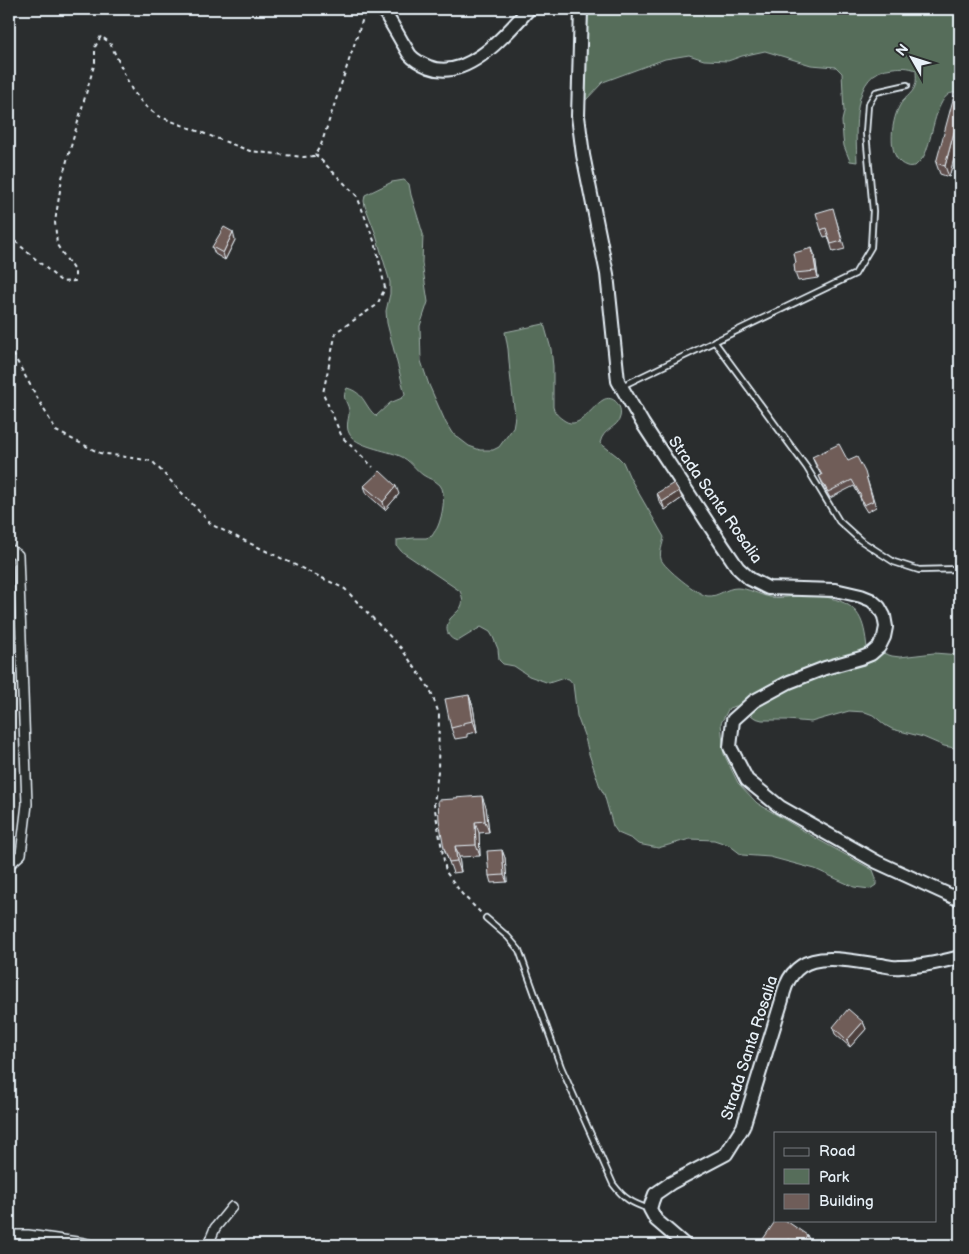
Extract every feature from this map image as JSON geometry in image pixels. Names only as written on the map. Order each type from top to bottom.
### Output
[{"type":"street","points":[[383,9],[410,55],[421,64],[435,69],[449,70],[463,66],[476,59],[502,38],[529,9]]},
{"type":"street","name":"Strada Santa Rosalia","points":[[581,9],[578,116],[583,155],[607,274],[618,381],[643,424],[723,546],[738,568],[750,579],[768,588],[835,590],[861,596],[875,603],[884,616],[886,627],[884,637],[879,647],[871,654],[825,668],[789,682],[754,701],[732,720],[730,747],[747,780],[780,807],[877,862],[960,900]]},
{"type":"street","points":[[9,549],[18,555],[27,804],[21,854],[9,865]]},
{"type":"street","name":"Strada Santa Rosalia","points":[[650,1209],[655,1194],[671,1183],[726,1154],[743,1127],[785,986],[792,974],[802,965],[814,960],[828,959],[899,968],[943,962],[960,957]]},
{"type":"street","points":[[208,1245],[215,1228],[232,1207]]},
{"type":"street","points":[[650,1209],[656,1220],[685,1245]]},
{"type":"street","points":[[9,1235],[28,1234],[84,1242],[92,1245]]},
{"type":"lane","points":[[621,387],[855,274],[871,247],[873,211],[866,133],[868,105],[876,92],[907,85]]},
{"type":"lane","points":[[714,341],[807,468],[839,521],[860,540],[894,562],[919,570],[960,569]]},
{"type":"lane","points":[[486,918],[508,937],[519,950],[561,1067],[613,1184],[621,1194],[634,1204],[650,1209]]},
{"type":"path","points":[[9,236],[62,282],[75,281],[75,272],[57,245],[56,222],[62,178],[95,62],[95,47],[101,36],[110,43],[132,90],[144,105],[158,116],[250,151],[303,157],[314,156],[320,145],[366,9]]},
{"type":"path","points":[[315,154],[357,196],[376,246],[385,288],[377,305],[336,332],[323,393],[342,437],[373,467]]},
{"type":"path","points":[[9,347],[56,431],[100,453],[152,461],[212,525],[345,589],[401,648],[430,689],[439,714],[438,771],[434,804],[446,872],[462,894],[486,918]]},
{"type":"green space","points":[[588,9],[960,9],[960,94],[957,92],[949,94],[940,105],[924,156],[915,166],[908,166],[900,162],[893,149],[892,140],[896,114],[916,84],[916,70],[910,68],[893,68],[879,72],[869,80],[862,91],[858,104],[857,162],[850,161],[844,146],[842,73],[836,67],[811,65],[765,51],[728,61],[704,60],[689,55],[665,59],[603,82],[585,101]]},
{"type":"green space","points":[[404,180],[409,184],[423,234],[422,263],[428,302],[420,326],[421,361],[429,385],[452,433],[469,446],[480,450],[493,450],[499,447],[513,428],[515,416],[505,332],[544,324],[551,349],[553,407],[555,412],[559,417],[570,423],[580,420],[603,400],[614,400],[619,405],[621,413],[619,421],[604,434],[600,443],[623,462],[630,478],[664,537],[661,559],[682,581],[703,595],[708,596],[737,588],[770,597],[818,595],[840,601],[854,610],[862,622],[867,648],[900,657],[934,653],[960,655],[960,749],[944,746],[923,737],[892,729],[873,715],[865,712],[849,711],[811,722],[762,720],[755,718],[736,706],[729,708],[721,723],[724,754],[738,783],[757,803],[873,870],[876,885],[870,889],[854,887],[815,869],[770,857],[742,855],[729,845],[714,840],[690,839],[658,848],[638,844],[618,833],[613,826],[604,794],[589,754],[577,716],[573,684],[569,679],[564,678],[549,683],[529,676],[514,666],[503,664],[499,660],[498,649],[493,637],[490,632],[481,627],[458,641],[449,636],[448,622],[462,605],[460,591],[401,551],[397,546],[397,540],[432,536],[440,522],[443,499],[442,489],[438,483],[423,475],[404,458],[364,445],[352,438],[348,430],[349,410],[344,397],[347,388],[353,390],[361,396],[376,416],[390,403],[402,398],[405,394],[387,323],[386,311],[390,294],[390,282],[364,201],[365,195],[392,182]]},
{"type":"building","points":[[954,96],[960,97],[960,110],[945,166],[936,163]]},
{"type":"building","points":[[833,208],[842,241],[831,244],[826,228],[821,230],[816,213]]},
{"type":"building","points":[[224,227],[233,232],[223,253],[212,247]]},
{"type":"building","points":[[812,248],[816,271],[795,273],[794,253]]},
{"type":"building","points":[[839,444],[848,461],[857,457],[865,472],[873,501],[864,505],[852,480],[828,492],[819,476],[822,475],[812,457]]},
{"type":"building","points":[[380,471],[396,486],[383,502],[364,486]]},
{"type":"building","points":[[674,483],[679,491],[662,502],[657,493]]},
{"type":"building","points":[[469,695],[473,721],[451,728],[445,699]]},
{"type":"building","points":[[482,796],[485,821],[475,822],[476,845],[455,846],[457,861],[449,862],[444,848],[439,820],[438,800]]},
{"type":"building","points":[[502,850],[504,875],[489,876],[487,851]]},
{"type":"building","points":[[848,1009],[863,1022],[847,1040],[833,1027]]},
{"type":"building","points":[[775,1222],[788,1222],[807,1235],[801,1245],[789,1239],[786,1245],[759,1245]]},
{"type":"building","points":[[22,1239],[22,1245],[9,1245],[9,1240]]}]
